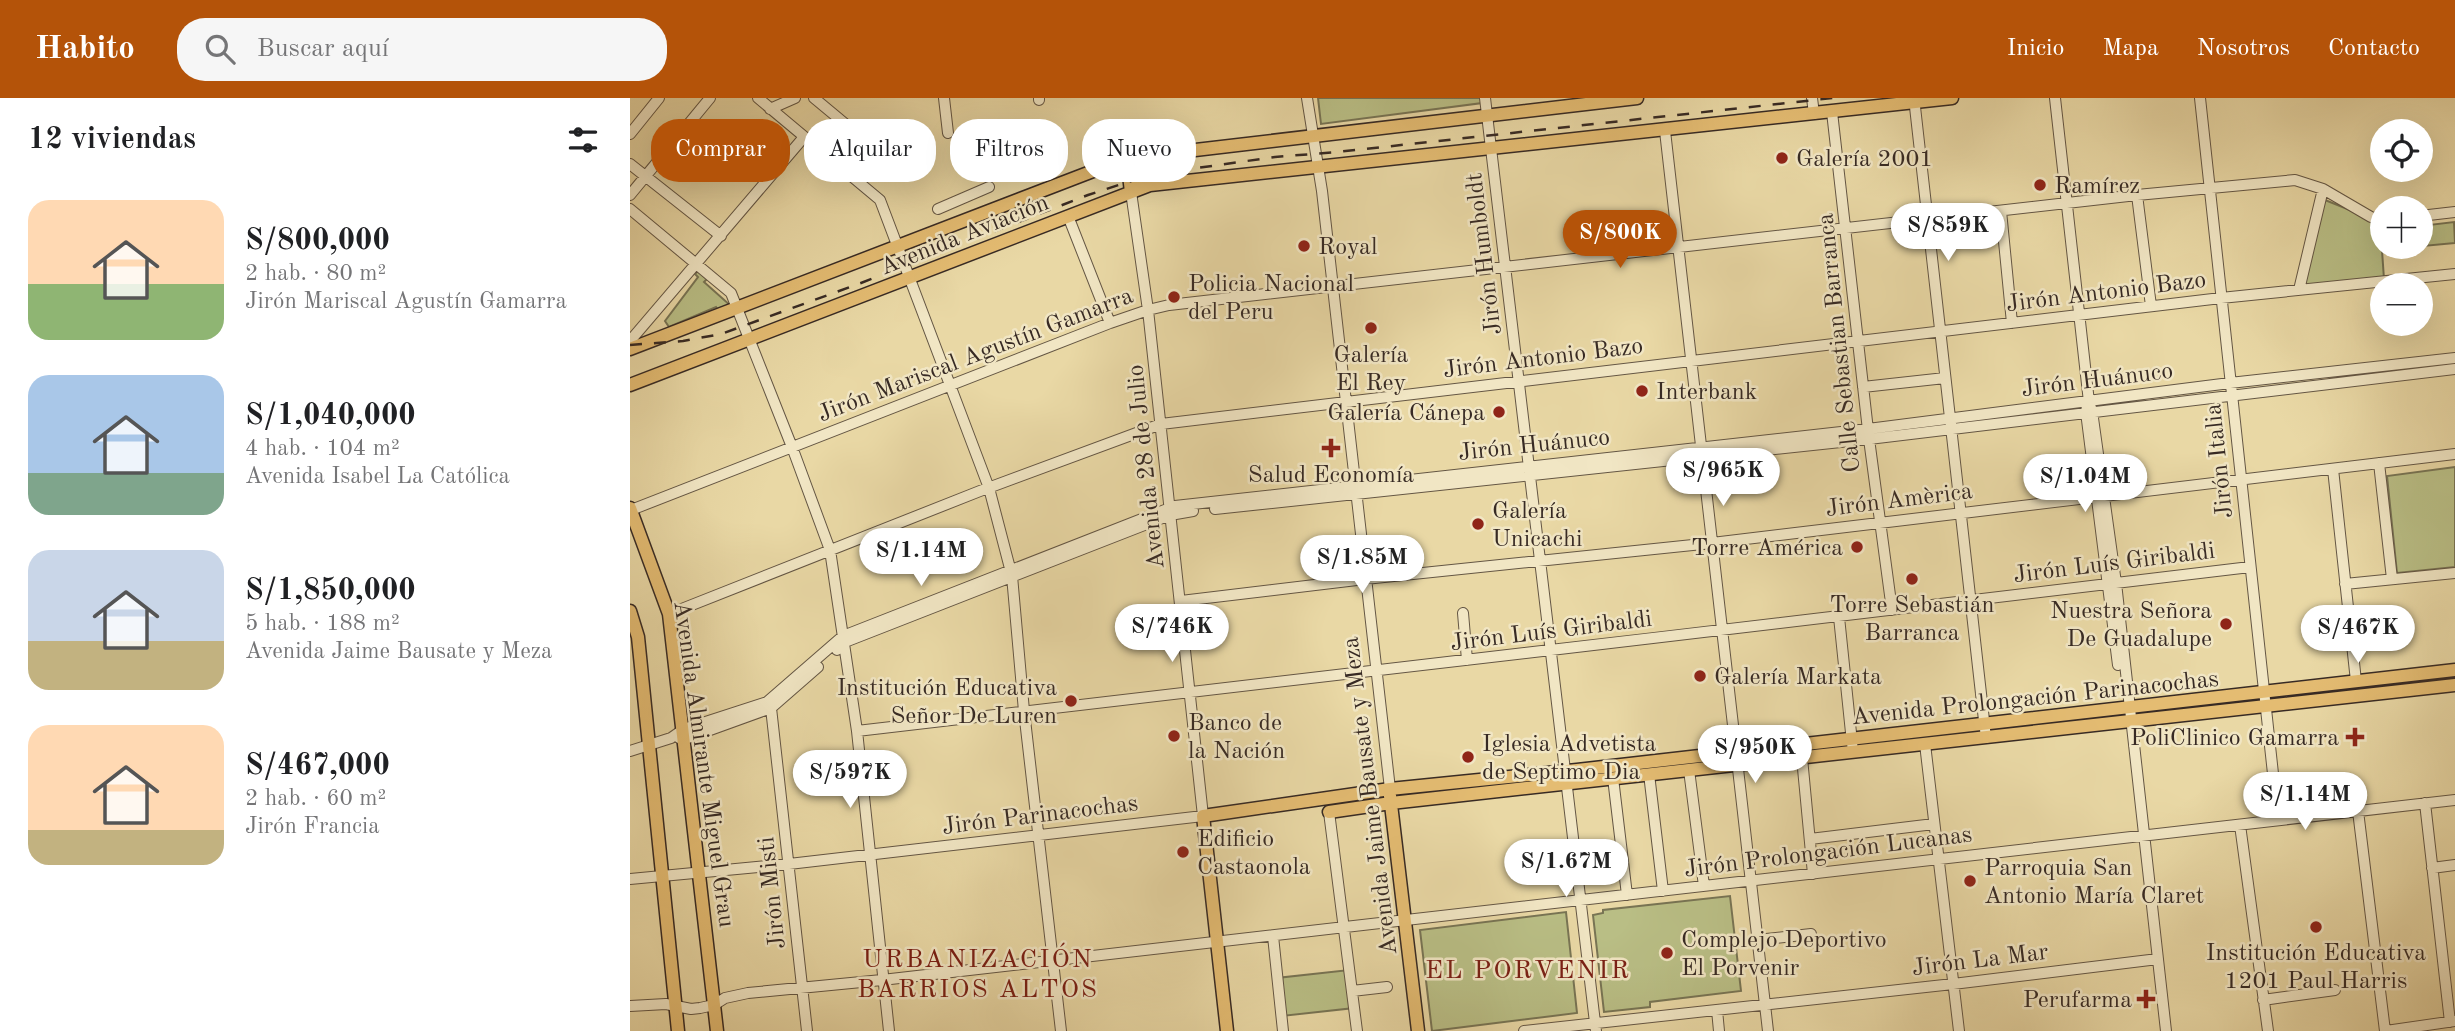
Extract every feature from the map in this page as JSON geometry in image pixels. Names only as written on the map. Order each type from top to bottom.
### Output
[{"type":"main road","name":"Avenida Aviación","points":[[1196,149],[1637,98]]},
{"type":"main road","name":"Avenida Aviación","points":[[630,386],[1068,215],[1150,186],[1665,131],[1914,100],[1952,98]]},
{"type":"main road","name":"Avenida Aviación","points":[[630,349],[1082,175]]},
{"type":"main road","name":"Avenida 28 de Julio","points":[[1130,182],[1131,192]]},
{"type":"main road","name":"Avenida 28 de Julio","points":[[1131,192],[1139,182]]},
{"type":"main road","name":"Avenida Almirante Miguel Grau","points":[[630,509],[669,614],[680,735],[718,1031]]},
{"type":"main road","name":"Avenida Almirante Miguel Grau","points":[[630,611],[650,745],[678,1031]]},
{"type":"main road","name":"Avenida Prolongación Parinacochas","points":[[1329,812],[1567,777],[1853,745],[1984,723],[2455,670]]},
{"type":"main road","name":"Avenida Prolongación Parinacochas","points":[[1203,816],[1390,789],[1567,777],[1613,778],[1689,770],[1736,758],[1802,758],[1853,745],[1925,744],[1986,738],[2455,685]]},
{"type":"main road","name":"Avenida Jaime Bausate y Meza","points":[[1390,789],[1418,1031]]},
{"type":"main road","name":"Avenida 28 de Julio","points":[[1203,816],[1227,1031]]},
{"type":"street","points":[[630,134],[659,98]]},
{"type":"street","points":[[630,195],[710,98]]},
{"type":"street","points":[[630,341],[804,137],[758,98]]},
{"type":"street","points":[[770,108],[795,98]]},
{"type":"street","points":[[814,98],[839,119]]},
{"type":"street","points":[[944,98],[948,133]]},
{"type":"street","name":"Avenida Jaime Bausate y Meza","points":[[1307,98],[1318,167],[1390,789]]},
{"type":"street","name":"Jirón Humboldt","points":[[1485,98],[1596,1027]]},
{"type":"street","points":[[1812,98],[1814,114]]},
{"type":"street","points":[[2055,98],[2089,408],[2166,1031]]},
{"type":"street","name":"Jirón Italia","points":[[2200,98],[2278,820]]},
{"type":"street","points":[[1914,100],[1986,738]]},
{"type":"street","name":"Calle Sebastian Barranca","points":[[1832,112],[1868,434],[1892,610]]},
{"type":"street","points":[[1665,131],[1768,1031]]},
{"type":"street","points":[[630,164],[721,236]]},
{"type":"street","name":"Jirón Mariscal Agustín Gamarra","points":[[630,509],[1148,310],[1678,247],[2209,187],[2295,180],[2323,190],[2370,214]]},
{"type":"street","points":[[858,182],[880,200],[898,246],[989,488],[1011,573],[1061,1031]]},
{"type":"street","points":[[938,209],[989,187]]},
{"type":"street","points":[[2299,290],[2323,190]]},
{"type":"street","name":"Avenida 28 de Julio","points":[[1131,192],[1148,310],[1203,816]]},
{"type":"street","points":[[2137,195],[2151,306]]},
{"type":"street","points":[[630,209],[731,293],[830,550],[857,731],[889,1031]]},
{"type":"street","points":[[2001,211],[2012,323]]},
{"type":"street","points":[[2433,215],[2455,212]]},
{"type":"street","points":[[1068,215],[1110,323]]},
{"type":"street","name":"Jirón Antonio Bazo","points":[[669,614],[989,488],[1161,424],[2151,306],[2455,274]]},
{"type":"street","name":"Jirón Huánuco","points":[[680,735],[767,702],[844,639],[1170,511],[1950,423],[2231,395],[2302,381],[2455,358]]},
{"type":"street","name":"Jirón Huánuco","points":[[2089,408],[2230,383],[2302,381],[2455,369]]},
{"type":"street","points":[[1863,387],[1945,377]]},
{"type":"street","name":"Jirón Amèrica","points":[[1181,601],[1712,543],[2455,454]]},
{"type":"street","points":[[2379,463],[2392,579]]},
{"type":"street","points":[[2333,469],[2356,681]]},
{"type":"street","name":"Jirón Luís Giribaldi","points":[[857,731],[2250,567]]},
{"type":"street","points":[[2345,584],[2455,573]]},
{"type":"street","points":[[1462,613],[1467,660]]},
{"type":"street","points":[[1839,617],[1853,745]]},
{"type":"street","name":"Jirón Huánuco","points":[[630,751],[771,708],[844,639]]},
{"type":"street","name":"Jirón Misti","points":[[771,708],[807,1031]]},
{"type":"street","points":[[1925,744],[1959,1031]]},
{"type":"street","points":[[1802,758],[1813,873]]},
{"type":"street","points":[[1689,770],[1704,886]]},
{"type":"street","points":[[1649,774],[1663,891]]},
{"type":"street","points":[[1613,778],[1627,895]]},
{"type":"street","name":"Jirón Prolongación Lucanas","points":[[630,1006],[675,1006],[691,1009],[714,1005],[725,998],[748,993],[1053,961],[2455,800]]},
{"type":"street","points":[[2358,811],[2386,1031],[2453,1022],[2425,803]]},
{"type":"street","points":[[1329,812],[1357,1031]]},
{"type":"street","name":"Jirón Parinacochas","points":[[630,879],[789,864],[1203,816]]},
{"type":"street","points":[[1810,839],[1934,824]]},
{"type":"street","points":[[2240,825],[2267,1031]]},
{"type":"street","points":[[2432,867],[2455,865]]},
{"type":"street","points":[[1757,940],[1811,934]]},
{"type":"street","points":[[1273,936],[1283,1031]]},
{"type":"street","points":[[2155,958],[2160,1031]]},
{"type":"street","name":"Jirón La Mar","points":[[1524,1031],[1596,1027],[2155,958]]},
{"type":"street","points":[[1352,991],[1387,987]]},
{"type":"street","points":[[2263,1000],[2334,990]]},
{"type":"street","points":[[1717,1010],[1719,1031]]},
{"type":"green space","points":[[1318,98],[1482,98],[1482,103],[1321,124]]},
{"type":"green space","points":[[2323,201],[2370,218],[2370,259],[2383,259],[2384,273],[2370,273],[2370,281],[2302,288]]},
{"type":"green space","points":[[2454,222],[2455,243],[2433,245],[2433,224]]},
{"type":"green space","points":[[698,271],[707,279],[704,282],[731,306],[718,310],[716,307],[669,327],[665,321],[698,277],[695,274]]},
{"type":"green space","points":[[2455,467],[2455,567],[2397,573],[2387,476]]},
{"type":"green space","name":"Complejo Deportivo El Porvenir","points":[[1730,896],[1741,991],[1650,1002],[1650,1007],[1604,1012],[1593,915],[1603,913],[1603,910]]},
{"type":"green space","points":[[1566,912],[1577,1013],[1432,1031],[1420,930]]},
{"type":"green space","points":[[1349,970],[1354,1008],[1282,1016],[1277,978]]},
{"type":"railway","points":[[630,345],[683,341],[721,334],[1088,195],[1162,173],[1275,157],[1833,98]]},
{"type":"place","name":"Galería 2001","points":[[1782,158]]},
{"type":"place","name":"Ramírez","points":[[2040,185]]},
{"type":"place","name":"Royal","points":[[1304,246]]},
{"type":"place","name":"Policia Nacional del Peru","points":[[1174,297]]},
{"type":"place","name":"Galería El Rey","points":[[1371,328]]},
{"type":"place","name":"Interbank","points":[[1642,391]]},
{"type":"place","name":"Galería Cánepa","points":[[1499,412]]},
{"type":"place","name":"Salud Economía","points":[[1331,448]]},
{"type":"place","name":"Galería Unicachi","points":[[1478,524]]},
{"type":"place","name":"Torre América","points":[[1857,547]]},
{"type":"place","name":"Torre Sebastián Barranca","points":[[1912,579]]},
{"type":"place","name":"Nuestra Señora De Guadalupe","points":[[2226,624]]},
{"type":"place","name":"Galería Markata","points":[[1700,676]]},
{"type":"place","name":"Institución Educativa Señor De Luren","points":[[1071,701]]},
{"type":"place","name":"Banco de la Nación","points":[[1174,736]]},
{"type":"place","name":"PoliClinico Gamarra","points":[[2355,737]]},
{"type":"place","name":"Iglesia Advetista de Septimo Dia","points":[[1468,757]]},
{"type":"place","name":"Edificio Castaonola","points":[[1183,852]]},
{"type":"place","name":"Parroquia San Antonio María Claret","points":[[1970,881]]},
{"type":"place","name":"Institución Educativa 1201 Paul Harris","points":[[2316,927]]},
{"type":"place","name":"Complejo Deportivo El Porvenir","points":[[1667,953]]},
{"type":"place","name":"Perufarma","points":[[2146,999]]},
{"type":"district","name":"EL PORVENIR","points":[[1528,969]]},
{"type":"district","name":"URBANIZACIÓN BARRIOS ALTOS","points":[[978,973]]}]
